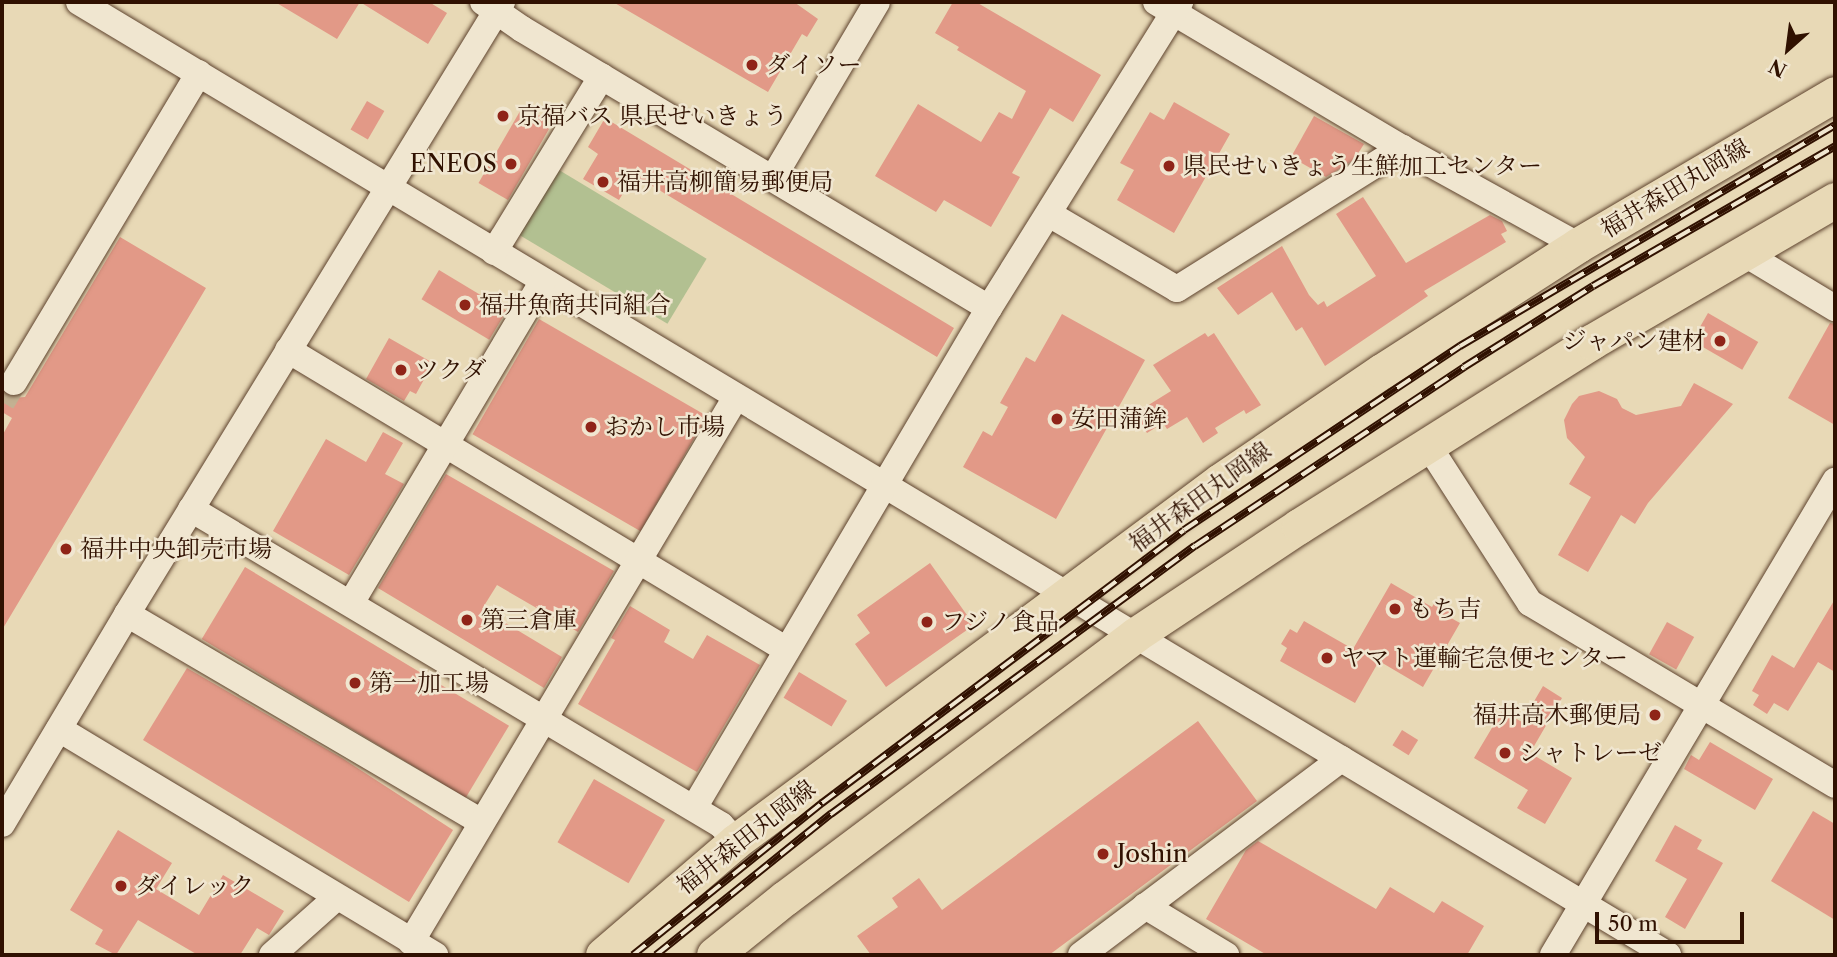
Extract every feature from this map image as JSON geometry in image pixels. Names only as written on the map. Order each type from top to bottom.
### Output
[{"type":"main road","name":"福井森田丸岡線","points":[[603,955],[736,841],[1220,481],[1382,371],[1578,245],[1835,94]]},
{"type":"main road","points":[[714,955],[785,898],[1135,635],[1428,444],[1591,342],[1835,200]]},
{"type":"street","points":[[79,2],[1668,955]]},
{"type":"street","points":[[773,178],[877,2]]},
{"type":"street","points":[[2,824],[127,614],[389,189],[494,5],[601,76],[989,309]]},
{"type":"street","points":[[694,808],[989,309],[1049,214],[1170,5],[1402,149],[1578,245]]},
{"type":"street","points":[[14,382],[199,73]]},
{"type":"street","points":[[494,252],[601,76]]},
{"type":"street","points":[[1049,214],[1177,289],[1402,149]]},
{"type":"street","points":[[1742,253],[1835,308]]},
{"type":"street","points":[[351,603],[543,281]]},
{"type":"street","points":[[288,350],[787,650]]},
{"type":"street","points":[[411,942],[736,397]]},
{"type":"street","points":[[1428,444],[1530,603],[1835,785]]},
{"type":"street","points":[[1553,955],[1835,481]]},
{"type":"street","points":[[191,509],[722,825],[736,841]]},
{"type":"street","points":[[127,614],[481,822]]},
{"type":"street","points":[[59,729],[435,955]]},
{"type":"street","points":[[1081,955],[1341,759]]},
{"type":"street","points":[[272,955],[337,897]]},
{"type":"street","points":[[1146,906],[1226,955]]},
{"type":"green space","points":[[554,167],[707,259],[667,324],[515,232]]},
{"type":"building","points":[[275,2],[360,2],[337,39]]},
{"type":"building","points":[[360,2],[429,2],[447,13],[428,44]]},
{"type":"building","name":"ダイソー","points":[[613,2],[794,2],[818,19],[807,37],[802,34],[768,92]]},
{"type":"building","points":[[953,2],[976,2],[1101,75],[1073,122],[1050,108],[1012,173],[1020,177],[991,227],[944,200],[936,212],[875,176],[918,104],[981,142],[999,112],[1012,119],[1026,91],[957,50],[959,47],[935,33]]},
{"type":"building","points":[[367,101],[384,111],[368,140],[350,130]]},
{"type":"building","name":"県民せいきょう生鮮加工センター","points":[[1174,102],[1230,134],[1174,233],[1117,200],[1134,170],[1120,163],[1150,112],[1164,120]]},
{"type":"building","points":[[523,106],[552,123],[508,200],[478,183]]},
{"type":"building","points":[[1314,116],[1364,144],[1354,160],[1326,177],[1291,157]]},
{"type":"building","points":[[605,118],[954,328],[937,357],[634,175],[619,200],[583,179],[598,154],[588,147]]},
{"type":"building","points":[[1363,197],[1406,263],[1490,215],[1502,221],[1507,231],[1501,234],[1506,242],[1424,291],[1428,296],[1325,366],[1302,327],[1296,331],[1272,292],[1238,315],[1217,288],[1282,246],[1309,295],[1318,305],[1324,301],[1327,307],[1376,276],[1336,214]]},
{"type":"building","points":[[120,237],[206,288],[2,630],[2,436],[12,418],[2,412],[2,391],[13,398],[25,397]]},
{"type":"building","name":"福井魚商共同組合","points":[[439,270],[507,311],[489,340],[421,299]]},
{"type":"building","points":[[1708,313],[1758,342],[1742,370],[1692,341]]},
{"type":"building","name":"安田蒲鉾","points":[[1062,314],[1145,360],[1056,519],[963,467],[983,431],[992,436],[1008,407],[1000,403],[1026,357],[1035,362]]},
{"type":"building","name":"おかし市場","points":[[539,319],[707,416],[641,531],[472,434]]},
{"type":"building","points":[[1830,323],[1835,324],[1835,425],[1788,398]]},
{"type":"building","points":[[1205,333],[1208,337],[1214,333],[1261,405],[1246,414],[1244,410],[1215,428],[1218,433],[1203,443],[1187,417],[1167,429],[1163,423],[1147,433],[1134,414],[1171,391],[1153,365]]},
{"type":"building","points":[[389,338],[433,363],[416,394],[410,391],[404,401],[366,379]]},
{"type":"building","points":[[1694,383],[1733,404],[1648,503],[1635,524],[1621,515],[1588,572],[1558,555],[1591,497],[1569,484],[1585,457],[1567,438],[1564,420],[1572,404],[1579,396],[1599,391],[1617,399],[1622,408],[1636,415],[1681,406]]},
{"type":"building","points":[[383,432],[403,443],[385,474],[404,484],[349,575],[273,531],[326,439],[366,462]]},
{"type":"building","points":[[446,474],[614,571],[578,632],[497,585],[482,609],[562,657],[544,688],[378,588]]},
{"type":"building","points":[[930,563],[974,625],[886,687],[855,644],[870,633],[857,615]]},
{"type":"building","name":"第一加工場","points":[[245,567],[509,726],[466,798],[202,639]]},
{"type":"building","points":[[1391,583],[1432,607],[1436,600],[1455,611],[1451,618],[1460,623],[1423,687],[1379,661],[1355,703],[1280,661],[1287,648],[1281,644],[1290,629],[1297,633],[1304,621],[1353,649]]},
{"type":"building","points":[[1835,599],[1835,672],[1818,662],[1788,711],[1774,703],[1767,714],[1753,705],[1759,695],[1752,691],[1772,655],[1794,668]]},
{"type":"building","points":[[630,606],[670,630],[664,642],[693,659],[707,635],[760,665],[697,772],[578,704],[615,640],[611,638]]},
{"type":"building","points":[[1667,622],[1694,637],[1676,669],[1649,654]]},
{"type":"building","points":[[187,668],[342,758],[453,830],[409,902],[143,740]]},
{"type":"building","points":[[799,672],[847,701],[832,727],[784,698]]},
{"type":"building","points":[[1543,686],[1562,698],[1530,753],[1572,778],[1545,824],[1517,808],[1528,790],[1474,758],[1502,711],[1522,722]]},
{"type":"building","name":"Joshin","points":[[1198,721],[1257,801],[1049,955],[871,955],[857,936],[898,907],[892,898],[919,878],[942,910]]},
{"type":"building","points":[[1402,730],[1418,740],[1409,755],[1392,745]]},
{"type":"building","points":[[1710,742],[1773,779],[1755,810],[1684,769],[1691,755],[1699,760]]},
{"type":"building","points":[[594,779],[665,820],[629,883],[558,842]]},
{"type":"building","points":[[1813,811],[1835,824],[1835,920],[1771,881]]},
{"type":"building","points":[[1675,825],[1702,840],[1697,849],[1723,863],[1685,929],[1665,917],[1687,879],[1655,861]]},
{"type":"building","points":[[118,830],[172,863],[156,889],[199,915],[223,875],[284,911],[269,935],[257,928],[240,955],[198,955],[138,920],[116,955],[95,944],[103,930],[70,910]]},
{"type":"building","points":[[1258,841],[1376,909],[1390,887],[1434,913],[1442,901],[1484,926],[1467,955],[1267,955],[1206,919],[1246,850]]},
{"type":"tunnel","points":[[2,402],[14,382]]},
{"type":"railway","points":[[633,955],[822,803],[1184,530],[1460,346],[1835,125]]},
{"type":"railway","points":[[656,955],[831,814],[1195,546],[1464,367],[1593,286],[1835,146]]},
{"type":"place","name":"ダイソー","points":[[752,65]]},
{"type":"place","name":"京福バス 県民せいきょう","points":[[503,116]]},
{"type":"place","name":"ENEOS","points":[[511,164]]},
{"type":"place","name":"県民せいきょう生鮮加工センター","points":[[1169,166]]},
{"type":"place","name":"福井高柳簡易郵便局","points":[[603,182]]},
{"type":"place","name":"福井魚商共同組合","points":[[465,305]]},
{"type":"place","name":"ジャパン建材","points":[[1720,341]]},
{"type":"place","name":"ツクダ","points":[[401,370]]},
{"type":"place","name":"安田蒲鉾","points":[[1057,419]]},
{"type":"place","name":"おかし市場","points":[[591,427]]},
{"type":"place","name":"福井中央卸売市場","points":[[66,549]]},
{"type":"place","name":"もち吉","points":[[1395,609]]},
{"type":"place","name":"第三倉庫","points":[[467,620]]},
{"type":"place","name":"フジノ食品","points":[[927,622]]},
{"type":"place","name":"ヤマト運輸宅急便センター","points":[[1327,658]]},
{"type":"place","name":"第一加工場","points":[[355,683]]},
{"type":"place","name":"福井高木郵便局","points":[[1655,715]]},
{"type":"place","name":"シャトレーゼ","points":[[1505,753]]},
{"type":"place","name":"Joshin","points":[[1103,854]]},
{"type":"place","name":"ダイレック","points":[[121,886]]}]
